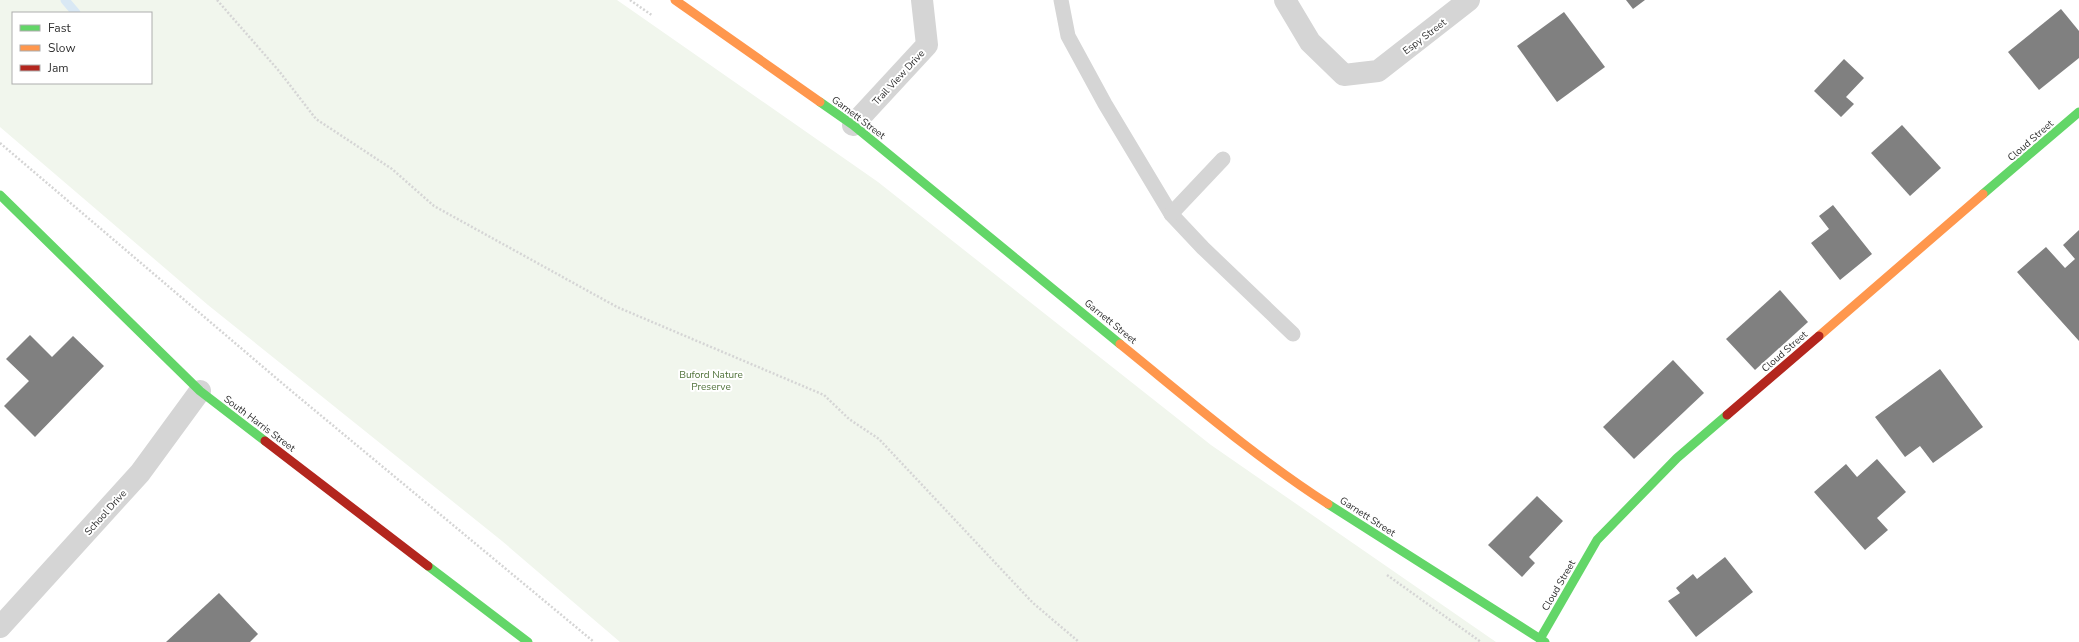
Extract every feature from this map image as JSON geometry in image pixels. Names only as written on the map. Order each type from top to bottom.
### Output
[{"type":"street","name":"Garnett Street","points":[[675,0],[854,124],[1194,404],[1299,485],[1542,640]]},
{"type":"street","name":"Trail View Drive","points":[[854,124],[928,45],[922,0]]},
{"type":"street","name":"Espy Street","points":[[1285,0],[1310,42],[1344,75],[1378,71],[1469,0]]},
{"type":"street","name":"Cloud Street","points":[[1542,640],[1597,540],[1677,458],[2079,112]]},
{"type":"street","name":"South Harris Street","points":[[0,195],[200,391],[528,642]]},
{"type":"street","name":"School Drive","points":[[0,627],[140,473],[200,391]]},
{"type":"lane","points":[[1062,0],[1068,36],[1105,104],[1171,214],[1203,248],[1293,334]]},
{"type":"lane","points":[[1171,214],[1223,158]]},
{"type":"path","points":[[217,0],[279,71],[316,119],[392,169],[434,206],[617,307],[824,395],[849,419],[879,439],[1033,603],[1080,642]]},
{"type":"path","points":[[0,143],[289,389],[594,642]]},
{"type":"green space","name":"Buford Nature Preserve","points":[[0,0],[617,0],[878,182],[1211,445],[1496,642],[620,642],[502,541],[208,305],[0,127]]},
{"type":"building","points":[[1626,0],[1645,0],[1633,9]]},
{"type":"building","points":[[2061,9],[2079,31],[2079,58],[2039,90],[2008,52]]},
{"type":"building","points":[[1564,12],[1605,67],[1557,102],[1517,46]]},
{"type":"building","points":[[1844,59],[1864,78],[1846,97],[1854,104],[1841,117],[1814,91]]},
{"type":"building","points":[[1902,125],[1941,168],[1910,196],[1871,153]]},
{"type":"building","points":[[1833,205],[1872,254],[1840,280],[1811,243],[1829,229],[1819,216]]},
{"type":"building","points":[[2079,230],[2079,341],[2017,272],[2046,247],[2065,268],[2075,259],[2063,245]]},
{"type":"building","points":[[1780,290],[1808,322],[1755,370],[1726,339]]},
{"type":"building","points":[[30,335],[52,357],[73,336],[104,366],[35,437],[4,406],[29,381],[6,359]]},
{"type":"building","points":[[1673,360],[1704,393],[1634,459],[1603,427]]},
{"type":"building","points":[[1940,369],[1983,427],[1933,463],[1920,446],[1905,457],[1875,417]]},
{"type":"building","points":[[1877,459],[1906,492],[1877,518],[1888,530],[1865,550],[1814,492],[1846,464],[1857,477]]},
{"type":"building","points":[[1537,496],[1563,521],[1529,557],[1535,563],[1522,577],[1488,545]]},
{"type":"building","points":[[1725,557],[1753,592],[1696,637],[1668,601],[1680,593],[1676,588],[1693,574],[1697,579]]},
{"type":"building","points":[[219,593],[258,634],[250,642],[166,642]]},
{"type":"waterway","points":[[65,0],[75,12]]},
{"type":"traffic: fast","points":[[820,102],[853,125],[1120,344]]},
{"type":"traffic: fast","points":[[1983,194],[2079,112]]},
{"type":"traffic: fast","points":[[0,195],[200,391],[265,441]]},
{"type":"traffic: fast","points":[[1540,639],[1597,540],[1677,458],[1727,415]]},
{"type":"traffic: fast","points":[[1328,504],[1545,642]]},
{"type":"traffic: fast","points":[[428,566],[528,642]]},
{"type":"traffic: slow","points":[[675,0],[820,102]]},
{"type":"traffic: slow","points":[[1819,336],[1983,194]]},
{"type":"traffic: slow","points":[[1120,344],[1248,447],[1274,467],[1328,504]]},
{"type":"traffic: jam","points":[[1727,415],[1819,336]]},
{"type":"traffic: jam","points":[[265,441],[428,566]]}]
